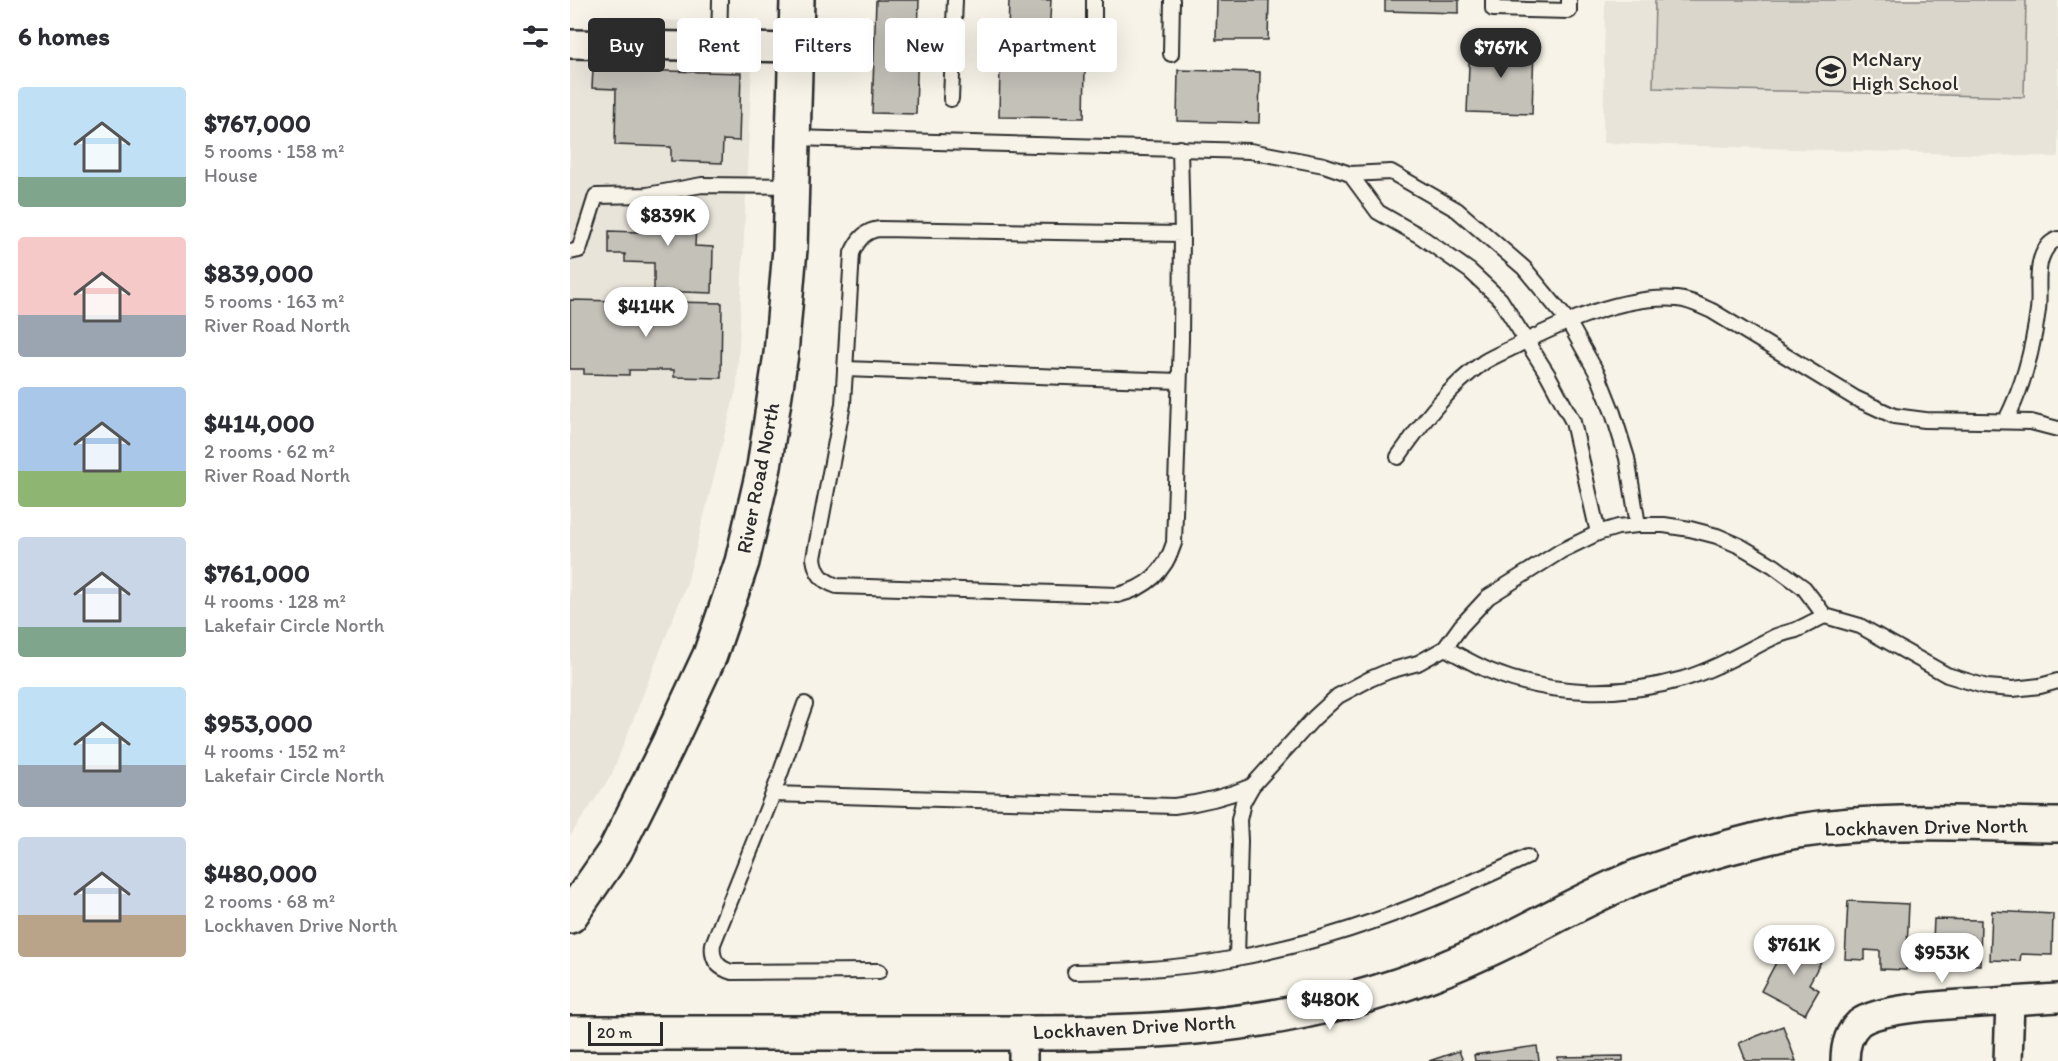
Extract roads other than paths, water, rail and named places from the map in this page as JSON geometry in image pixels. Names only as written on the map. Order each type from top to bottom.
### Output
[{"type":"street","name":"River Road North","points":[[797,0],[797,18]]},
{"type":"street","points":[[570,44],[677,46]]},
{"type":"street","name":"River Road North","points":[[570,916],[615,851],[667,747],[710,656],[742,561],[764,467],[781,354],[790,249],[795,72]]},
{"type":"street","name":"Lockhaven Drive North","points":[[570,1033],[1023,1047],[1149,1030],[1201,1026],[1299,1012],[1343,1002],[1467,959],[1599,893],[1641,875],[1697,855],[1794,831],[1892,823],[2058,825]]},
{"type":"street","points":[[1845,1061],[1849,1034],[1860,1023],[1877,1013],[2058,998]]},
{"type":"street","points":[[2008,1061],[2010,1001]]},
{"type":"lane","points":[[720,0],[720,18]]},
{"type":"lane","points":[[951,99],[956,0]]},
{"type":"lane","points":[[1094,0],[1094,18]]},
{"type":"lane","points":[[1171,54],[1172,0]]},
{"type":"lane","points":[[1493,0],[1493,9],[1569,11],[1569,0]]},
{"type":"lane","points":[[794,138],[1250,151],[1324,165],[1350,174],[1391,172],[1457,210],[1524,268],[1568,321],[1598,375],[1613,413],[1627,458],[1638,525]]},
{"type":"lane","points":[[1180,148],[1182,234],[1181,340],[1174,543],[1163,568],[1143,586],[1118,595],[837,586],[819,576],[814,558],[843,404],[852,253],[856,243],[863,235],[873,229],[1182,234]]},
{"type":"lane","points":[[1350,174],[1378,212],[1420,236],[1470,271],[1500,300],[1548,375],[1573,422],[1598,533]]},
{"type":"lane","points":[[570,252],[579,250],[596,196],[647,195],[702,185],[792,186]]},
{"type":"lane","points":[[2006,420],[2018,396],[2032,351],[2038,307],[2040,262],[2045,249],[2058,239]]},
{"type":"lane","points":[[1398,457],[1423,422],[1452,390],[1484,362],[1568,321],[1634,302],[1668,299],[1691,302],[1712,311],[1855,398],[1894,416],[1925,420],[2006,420],[2031,422],[2058,429]]},
{"type":"lane","points":[[845,369],[1179,381]]},
{"type":"lane","points":[[1238,958],[1239,820],[1243,802],[1252,786],[1314,718],[1338,696],[1389,671],[1418,663],[1445,648],[1461,626],[1488,597],[1561,551],[1598,533],[1618,527],[1664,525],[1716,536],[1740,546],[1774,566],[1804,588],[1825,616],[1860,626],[1947,675],[1967,683],[2013,689],[2058,681]]},
{"type":"lane","points":[[1445,648],[1509,678],[1554,688],[1599,692],[1642,688],[1684,678],[1825,616]]},
{"type":"lane","points":[[805,704],[773,794],[713,944],[712,954],[715,962],[723,969],[732,972],[879,971]]},
{"type":"lane","points":[[773,794],[1174,806],[1226,797],[1252,786]]},
{"type":"lane","points":[[1075,972],[1167,968],[1238,958],[1298,945],[1380,920],[1455,891],[1527,857]]},
{"type":"place","name":"McNary High School","points":[[1831,71]]}]
